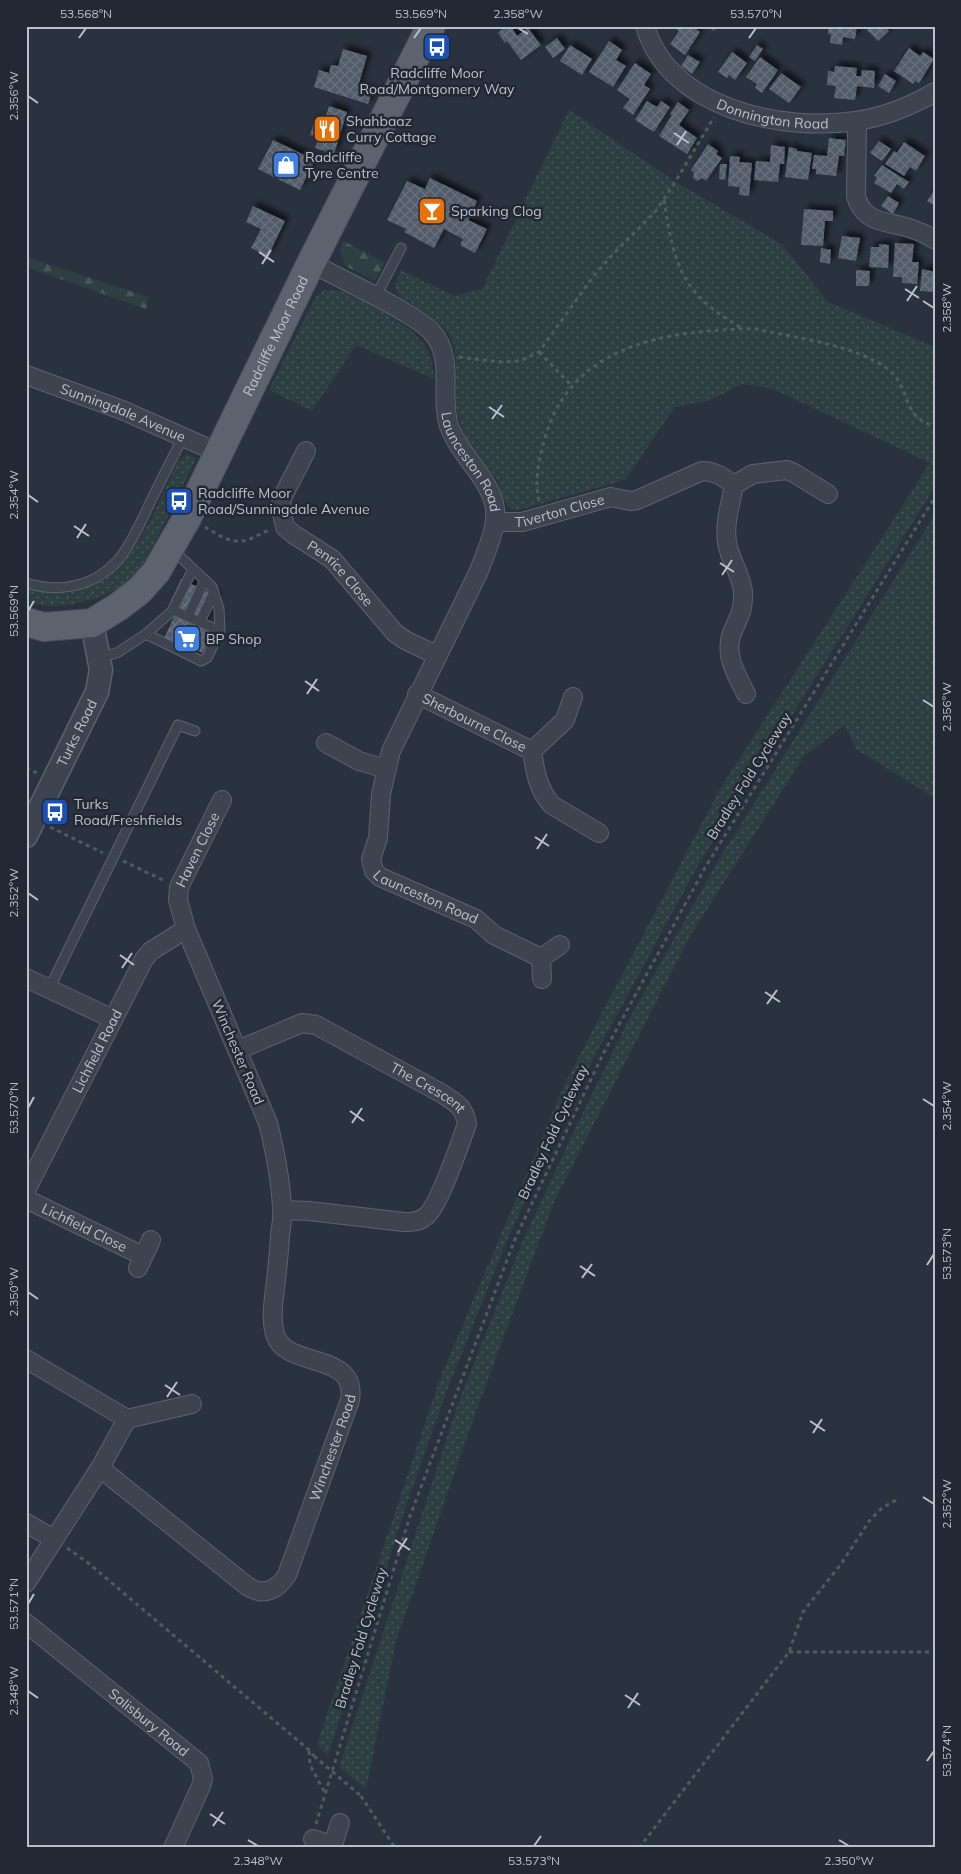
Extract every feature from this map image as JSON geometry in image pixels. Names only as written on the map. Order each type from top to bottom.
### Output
[{"type":"main road","name":"Radcliffe Moor Road","points":[[92,623],[139,591],[156,572],[170,549],[187,518],[311,263],[431,26]]},
{"type":"main road","points":[[26,622],[44,628],[92,623]]},
{"type":"street","name":"Donnington Road","points":[[645,26],[648,39],[656,54],[679,80],[721,105],[742,112],[794,122],[822,124],[857,121],[901,109],[935,92]]},
{"type":"street","points":[[857,121],[856,196],[859,206],[873,218],[918,231],[935,240]]},
{"type":"street","name":"Launceston Road","points":[[311,263],[376,296],[415,319],[429,329],[438,339],[444,355],[447,372],[446,408],[449,424],[457,443],[486,485],[492,498],[495,522],[487,550],[478,571],[397,735],[386,769],[378,838],[370,860],[374,871],[380,877],[476,920],[494,935],[541,958]]},
{"type":"street","name":"Sunningdale Avenue","points":[[26,375],[113,406],[219,453]]},
{"type":"street","points":[[285,527],[281,509],[282,498],[301,479],[306,451]]},
{"type":"street","points":[[746,694],[728,672],[731,636],[741,615],[743,605],[743,589],[727,543],[726,531],[734,485],[752,474],[787,470],[794,473],[818,493]]},
{"type":"street","name":"Tiverton Close","points":[[495,522],[522,522],[611,497],[630,501],[637,500],[702,471],[718,474],[734,485]]},
{"type":"street","name":"Penrice Close","points":[[285,527],[332,559],[395,633],[436,655]]},
{"type":"street","name":"Turks Road","points":[[30,828],[97,692],[101,670],[92,623]]},
{"type":"street","name":"Sherbourne Close","points":[[532,751],[565,720],[572,693]]},
{"type":"street","name":"Sherbourne Close","points":[[417,694],[532,751]]},
{"type":"street","points":[[324,741],[359,761],[386,769]]},
{"type":"street","name":"Sherbourne Close","points":[[532,751],[541,791],[546,799],[552,805],[581,814],[599,833]]},
{"type":"street","name":"Haven Close","points":[[186,929],[178,900],[179,888],[222,800]]},
{"type":"street","name":"Lichfield Road","points":[[26,1190],[144,959],[151,951],[186,929]]},
{"type":"street","name":"Winchester Road","points":[[100,1468],[247,1586],[254,1590],[268,1592],[276,1589],[282,1583],[291,1566],[352,1390],[348,1380],[334,1367],[292,1352],[276,1338],[273,1327],[273,1310],[283,1210],[274,1147],[268,1123],[186,929]]},
{"type":"street","points":[[542,979],[541,958],[560,945]]},
{"type":"street","points":[[26,978],[113,1019]]},
{"type":"street","name":"The Crescent","points":[[238,1050],[302,1023],[316,1025],[458,1104],[465,1113],[467,1124],[436,1202],[426,1217],[418,1221],[404,1222],[309,1211],[283,1210]]},
{"type":"street","name":"Lichfield Close","points":[[26,1199],[141,1262],[151,1240]]},
{"type":"street","points":[[26,1359],[128,1419],[192,1404]]},
{"type":"street","points":[[26,1583],[100,1468],[128,1419]]},
{"type":"street","points":[[26,1524],[54,1538]]},
{"type":"street","name":"Salisbury Road","points":[[26,1623],[194,1757],[199,1763],[204,1779],[173,1848]]},
{"type":"street","points":[[313,1836],[332,1847],[340,1823]]},
{"type":"lane","points":[[376,296],[402,248]]},
{"type":"lane","points":[[26,583],[41,587],[64,588],[82,584],[102,574],[120,557],[133,538],[183,437]]},
{"type":"lane","points":[[146,634],[201,661],[206,658],[220,631],[219,609],[212,587],[170,549]]},
{"type":"lane","points":[[98,658],[117,653],[146,634],[173,610],[193,569]]},
{"type":"lane","points":[[188,616],[205,580]]},
{"type":"lane","points":[[200,622],[214,592]]},
{"type":"lane","points":[[173,610],[220,631]]},
{"type":"lane","points":[[48,989],[178,725],[195,731]]},
{"type":"path","points":[[444,355],[500,362],[520,361],[539,352],[592,278],[655,212],[664,200],[721,105]]},
{"type":"path","points":[[664,200],[669,234],[684,278],[701,300],[719,315],[741,328]]},
{"type":"path","points":[[543,516],[536,491],[536,474],[548,424],[560,402],[572,386],[593,366],[615,354],[638,344],[687,332],[741,328],[756,329],[839,347],[873,359],[900,381],[905,398],[913,414],[924,424],[935,426]]},
{"type":"path","points":[[539,352],[572,386]]},
{"type":"path","name":"Bradley Fold Cycleway","points":[[313,1836],[410,1516],[514,1239],[602,1054],[706,866],[935,497]]},
{"type":"path","points":[[187,518],[229,540],[238,542],[285,527]]},
{"type":"path","points":[[30,828],[113,857],[179,888]]},
{"type":"path","points":[[639,1848],[789,1652],[802,1612],[841,1564],[870,1520],[882,1508],[896,1500]]},
{"type":"path","points":[[54,1538],[87,1562],[361,1796],[395,1848]]},
{"type":"path","points":[[789,1652],[935,1652]]},
{"type":"path","points":[[309,1750],[310,1765],[325,1794]]},
{"type":"green space","points":[[569,110],[676,182],[783,245],[828,302],[935,347],[935,487],[700,862],[595,1055],[508,1238],[446,1393],[402,1518],[328,1756],[318,1746],[319,1738],[440,1379],[564,1085],[720,789],[930,463],[771,388],[742,384],[708,401],[675,407],[625,480],[519,510],[509,508],[497,480],[471,447],[461,425],[456,403],[456,363],[454,345],[451,338],[447,331],[434,319],[398,295],[395,284],[401,270],[454,296],[482,289]]},
{"type":"green space","points":[[343,241],[385,262],[375,281],[345,266],[340,251]]},
{"type":"green space","points":[[26,257],[149,297],[146,309],[26,267]]},
{"type":"green space","points":[[324,290],[336,290],[346,293],[391,317],[412,332],[421,340],[429,353],[434,379],[356,345],[312,411],[269,390],[316,296]]},
{"type":"green space","points":[[188,455],[196,459],[157,539],[139,569],[127,581],[106,594],[75,604],[47,606],[26,601],[26,587],[58,593],[85,589],[107,577],[126,559],[141,537],[179,459]]},
{"type":"green space","points":[[935,514],[935,798],[856,749],[845,725],[804,756],[690,936],[554,1202],[478,1406],[396,1641],[366,1789],[339,1767],[459,1401],[521,1245],[628,1021],[718,861]]},
{"type":"building","points":[[506,26],[511,26],[517,36],[528,28],[541,45],[521,60],[507,41],[505,43],[498,33]]},
{"type":"building","points":[[678,26],[692,26],[700,32],[685,55],[670,44],[679,31],[676,29]]},
{"type":"building","points":[[707,26],[717,26],[714,31]]},
{"type":"building","points":[[829,26],[857,26],[855,39],[843,37],[842,45],[830,43],[831,34],[828,34]]},
{"type":"building","points":[[870,26],[887,26],[886,28],[889,31],[878,41],[867,30]]},
{"type":"building","points":[[557,38],[565,49],[553,58],[545,47]]},
{"type":"building","points":[[609,41],[622,50],[616,60],[626,66],[613,87],[589,72]]},
{"type":"building","points":[[570,45],[592,59],[582,75],[560,61]]},
{"type":"building","points":[[757,45],[763,49],[755,61],[749,57]]},
{"type":"building","points":[[909,48],[920,56],[923,52],[934,59],[919,83],[915,81],[913,84],[894,71]]},
{"type":"building","points":[[343,49],[367,56],[358,87],[372,91],[368,104],[314,87],[319,70],[329,73],[331,65],[338,66]]},
{"type":"building","points":[[732,52],[747,63],[735,80],[729,75],[727,78],[718,72]]},
{"type":"building","points":[[688,55],[700,62],[692,74],[681,66]]},
{"type":"building","points":[[760,57],[778,70],[762,93],[755,88],[757,84],[746,77]]},
{"type":"building","points":[[635,63],[651,74],[644,85],[650,89],[633,115],[623,108],[630,99],[617,90]]},
{"type":"building","points":[[835,66],[857,68],[856,76],[861,76],[862,70],[875,71],[874,88],[857,86],[855,100],[834,98],[836,86],[827,85],[828,71],[834,72]]},
{"type":"building","points":[[781,73],[801,87],[789,103],[769,89]]},
{"type":"building","points":[[885,74],[896,81],[889,93],[878,86]]},
{"type":"building","points":[[647,101],[657,107],[661,101],[670,107],[654,132],[635,120]]},
{"type":"building","points":[[678,102],[689,110],[679,125],[697,138],[687,154],[659,136]]},
{"type":"building","name":"Shahbaaz Curry Cottage","points":[[329,106],[347,112],[334,154],[315,148],[319,137],[310,135],[315,120],[324,122]]},
{"type":"building","points":[[829,138],[846,140],[844,156],[839,156],[836,176],[816,174],[816,169],[812,169],[814,155],[827,156]]},
{"type":"building","name":"Radcliffe Tyre Centre","points":[[273,140],[315,160],[300,190],[258,169]]},
{"type":"building","points":[[879,141],[891,149],[882,161],[870,153]]},
{"type":"building","points":[[904,142],[925,156],[916,171],[910,167],[904,176],[885,164],[894,151],[897,153]]},
{"type":"building","points":[[708,144],[718,151],[716,154],[722,158],[706,181],[702,178],[697,181],[693,178],[694,173],[691,170]]},
{"type":"building","points":[[771,145],[785,147],[784,164],[780,164],[778,182],[754,180],[756,161],[770,162]]},
{"type":"building","points":[[789,147],[797,149],[797,151],[812,153],[808,180],[785,177]]},
{"type":"building","points":[[730,156],[740,157],[739,162],[752,163],[749,196],[739,195],[740,187],[728,186]]},
{"type":"building","points":[[720,164],[727,164],[725,180],[719,179]]},
{"type":"building","points":[[882,165],[909,182],[904,189],[897,184],[891,193],[874,183],[877,177],[874,176]]},
{"type":"building","name":"Sparking Clog","points":[[430,178],[477,201],[468,220],[487,229],[475,253],[460,245],[463,239],[444,229],[434,248],[404,232],[406,229],[387,220],[407,181],[425,189]]},
{"type":"building","points":[[935,189],[935,206],[927,201]]},
{"type":"building","points":[[888,196],[899,203],[893,214],[881,206]]},
{"type":"building","points":[[253,206],[285,221],[268,256],[251,248],[261,229],[246,222]]},
{"type":"building","points":[[804,209],[833,211],[833,221],[825,221],[823,246],[801,245]]},
{"type":"building","points":[[842,236],[860,238],[856,261],[838,258]]},
{"type":"building","points":[[895,243],[914,244],[912,262],[919,262],[917,284],[902,283],[902,277],[893,277]]},
{"type":"building","points":[[879,244],[889,245],[888,268],[869,267],[871,247],[879,247]]},
{"type":"building","points":[[821,248],[831,250],[830,264],[820,262]]},
{"type":"building","points":[[922,269],[935,272],[935,292],[920,291]]},
{"type":"building","points":[[856,270],[870,271],[869,286],[856,286]]},
{"type":"building","points":[[181,579],[217,596],[203,627],[213,631],[203,653],[192,648],[190,653],[163,641],[179,605],[171,601]]},
{"type":"place","name":"Radcliffe Moor Road/Montgomery Way","points":[[437,47]]},
{"type":"place","name":"Shahbaaz Curry Cottage","points":[[327,129]]},
{"type":"place","name":"Radcliffe Tyre Centre","points":[[286,165]]},
{"type":"place","name":"Sparking Clog","points":[[432,211]]},
{"type":"place","name":"Radcliffe Moor Road/Sunningdale Avenue","points":[[179,501]]},
{"type":"place","name":"BP Shop","points":[[187,639]]},
{"type":"place","name":"Turks Road/Freshfields","points":[[55,812]]}]
